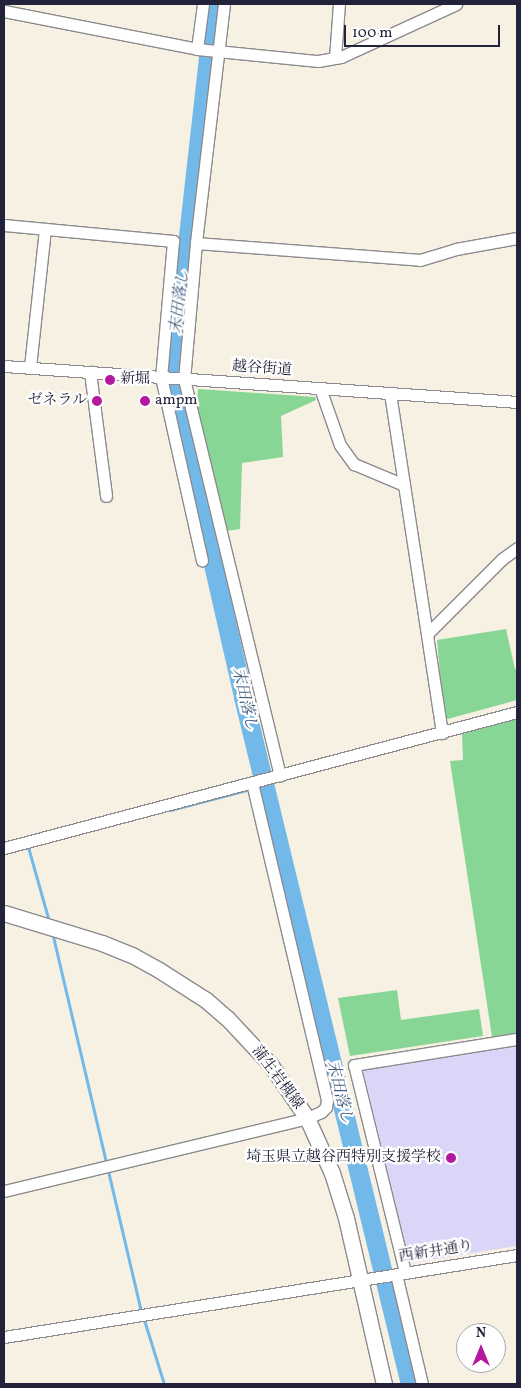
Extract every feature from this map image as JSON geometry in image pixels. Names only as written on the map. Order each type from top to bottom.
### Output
[{"type":"main road","name":"蒲生岩槻線","points":[[4,913],[55,927],[132,955],[206,1000],[244,1035],[270,1064],[307,1118],[337,1189],[384,1384]]},
{"type":"street","points":[[197,49],[203,4]]},
{"type":"street","points":[[224,4],[196,243],[184,379],[280,776]]},
{"type":"street","points":[[335,58],[339,4]]},
{"type":"street","points":[[4,11],[197,49],[318,61],[335,58],[456,4]]},
{"type":"street","points":[[4,226],[173,241],[161,377],[202,560]]},
{"type":"street","points":[[30,367],[45,229]]},
{"type":"street","points":[[196,243],[420,260],[456,249],[517,238]]},
{"type":"street","name":"越谷街道","points":[[4,366],[517,402]]},
{"type":"street","points":[[90,372],[106,496]]},
{"type":"street","points":[[320,388],[340,445],[354,464],[404,485]]},
{"type":"street","points":[[390,393],[442,732]]},
{"type":"street","points":[[427,634],[502,559],[517,548]]},
{"type":"street","points":[[4,848],[517,712]]},
{"type":"street","points":[[4,1190],[307,1118],[322,1112],[327,1100],[252,783]]},
{"type":"street","points":[[422,1384],[401,1273],[354,1065],[517,1039]]},
{"type":"street","name":"西新井通り","points":[[4,1338],[517,1255]]},
{"type":"shaded area","name":"埼玉県立越谷西特別支援学校","points":[[517,1044],[517,1246],[410,1263],[363,1070]]},
{"type":"green space","points":[[198,389],[315,397],[316,400],[281,416],[283,457],[242,463],[240,529],[226,531],[192,403],[197,402]]},
{"type":"green space","points":[[506,629],[515,669],[517,669],[517,700],[444,720],[437,640]]},
{"type":"green space","points":[[517,719],[517,1033],[492,1037],[450,761],[463,760],[462,734]]},
{"type":"green space","points":[[397,990],[401,1020],[479,1009],[483,1036],[350,1056],[338,998]]},
{"type":"waterway","name":"末田落し","points":[[214,4],[173,367],[175,397],[243,697],[410,1384]]},
{"type":"waterway","points":[[170,810],[266,785]]},
{"type":"waterway","points":[[28,847],[49,921]]},
{"type":"waterway","points":[[52,932],[140,1307],[164,1384]]},
{"type":"place","name":"新堀","points":[[110,380]]},
{"type":"place","name":"ゼネラル","points":[[97,401]]},
{"type":"place","name":"ampm","points":[[145,401]]},
{"type":"place","name":"埼玉県立越谷西特別支援学校","points":[[451,1158]]}]
